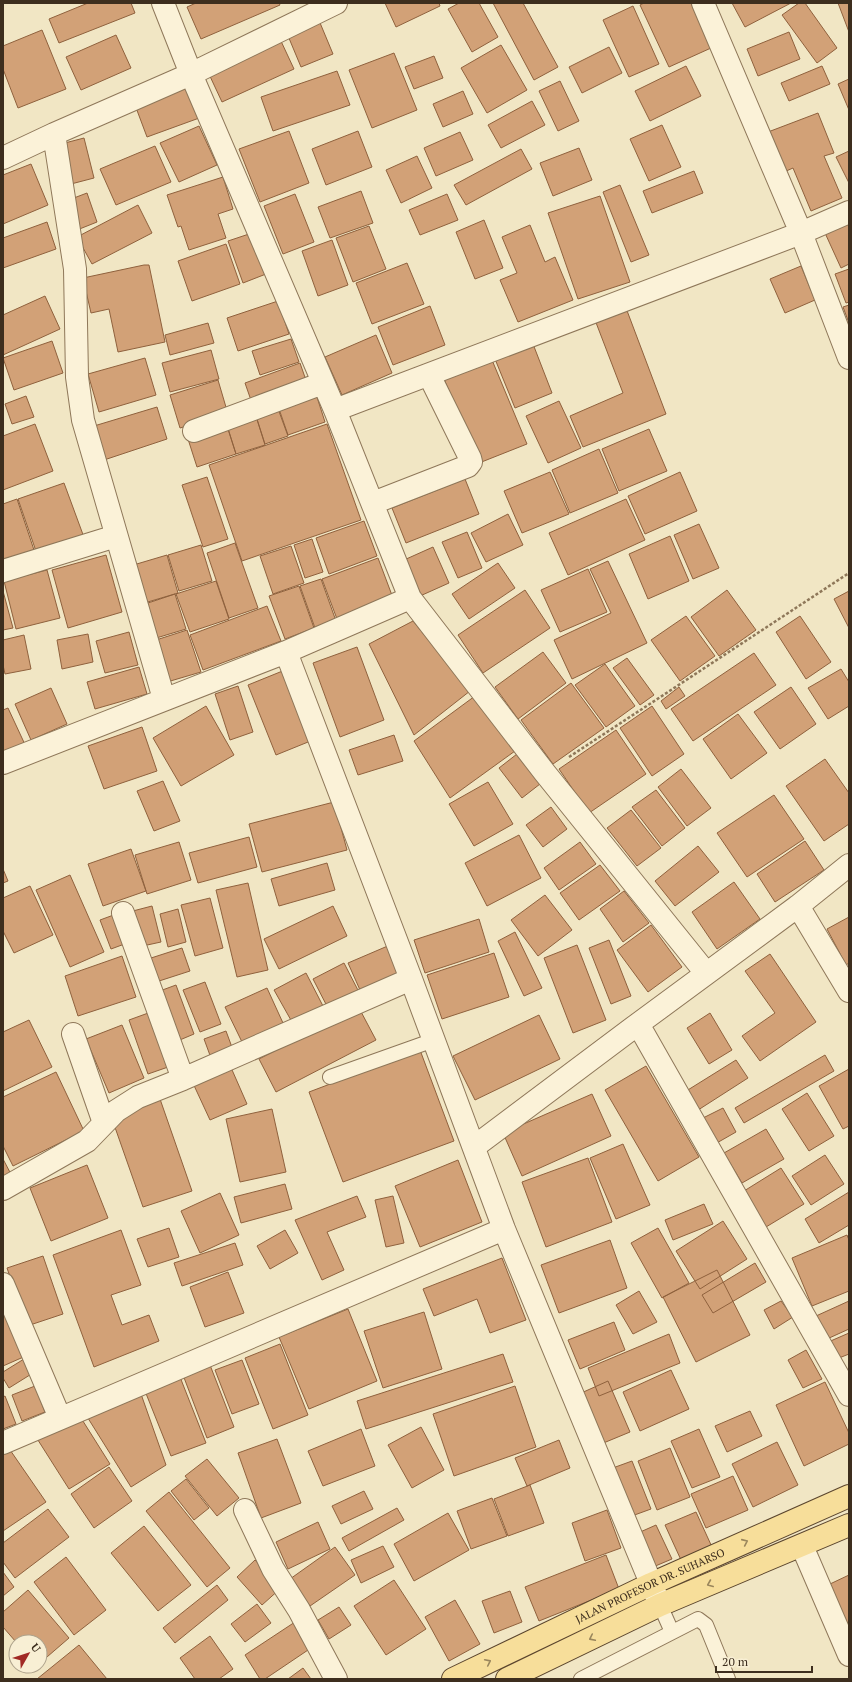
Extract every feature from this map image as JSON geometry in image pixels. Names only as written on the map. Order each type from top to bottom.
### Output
[{"type":"main road","name":"JALAN PROFESOR DR. SUHARSO","points":[[452,1679],[651,1584],[849,1496]]},
{"type":"main road","name":"JALAN PROFESOR DR. SUHARSO","points":[[507,1679],[660,1605],[849,1525]]},
{"type":"street","points":[[163,3],[191,74],[335,410],[410,598],[545,773],[706,973]]},
{"type":"street","points":[[3,158],[191,74],[336,3]]},
{"type":"street","points":[[703,3],[801,233],[849,358]]},
{"type":"street","points":[[54,134],[75,269],[77,377],[83,420],[164,700]]},
{"type":"street","points":[[335,410],[801,233],[849,212]]},
{"type":"street","points":[[373,503],[468,466],[471,462],[429,374]]},
{"type":"street","points":[[194,431],[323,383]]},
{"type":"street","points":[[3,571],[116,536]]},
{"type":"street","points":[[3,763],[286,652],[410,598]]},
{"type":"street","points":[[286,652],[411,979],[504,1229],[660,1605]]},
{"type":"street","points":[[474,1148],[706,973],[798,906],[849,865]]},
{"type":"street","points":[[798,906],[849,992]]},
{"type":"street","points":[[123,913],[184,1079]]},
{"type":"street","points":[[3,1189],[87,1142],[116,1111],[133,1099],[184,1079],[411,979]]},
{"type":"street","points":[[638,1024],[849,1395]]},
{"type":"street","points":[[73,1034],[104,1123]]},
{"type":"street","points":[[3,1443],[504,1229]]},
{"type":"street","points":[[3,1284],[60,1418]]},
{"type":"street","points":[[245,1510],[273,1569],[299,1610],[336,1679]]},
{"type":"street","points":[[802,1546],[849,1655]]},
{"type":"lane","points":[[330,1077],[434,1040]]},
{"type":"lane","points":[[660,1605],[672,1632]]},
{"type":"lane","points":[[580,1679],[698,1619],[703,1621],[706,1625],[728,1679]]},
{"type":"path","points":[[545,773],[849,573]]},
{"type":"building","points":[[88,3],[131,3],[135,13],[59,43],[49,19]]},
{"type":"building","points":[[196,3],[279,3],[280,5],[201,39],[187,7]]},
{"type":"building","points":[[385,3],[439,3],[440,6],[396,27]]},
{"type":"building","points":[[459,3],[479,3],[498,37],[472,52],[448,9]]},
{"type":"building","points":[[493,3],[523,3],[558,67],[534,80]]},
{"type":"building","points":[[644,3],[691,3],[711,48],[669,67],[640,5]]},
{"type":"building","points":[[732,3],[791,3],[745,27]]},
{"type":"building","points":[[799,3],[805,3],[837,48],[817,63],[782,15]]},
{"type":"building","points":[[838,3],[849,3],[849,32]]},
{"type":"building","points":[[633,6],[659,64],[629,77],[603,20]]},
{"type":"building","points":[[318,18],[333,54],[301,67],[286,31]]},
{"type":"building","points":[[42,30],[66,89],[18,108],[3,69],[3,46]]},
{"type":"building","points":[[789,32],[800,59],[758,76],[747,49]]},
{"type":"building","points":[[116,35],[131,68],[81,90],[66,57]]},
{"type":"building","points":[[280,39],[294,69],[222,102],[208,72]]},
{"type":"building","points":[[501,45],[527,90],[487,113],[461,68]]},
{"type":"building","points":[[609,47],[622,73],[582,93],[569,67]]},
{"type":"building","points":[[394,53],[417,110],[372,128],[349,70]]},
{"type":"building","points":[[434,56],[443,78],[414,89],[405,67]]},
{"type":"building","points":[[686,66],[701,96],[650,121],[635,91]]},
{"type":"building","points":[[822,66],[830,84],[789,101],[781,83]]},
{"type":"building","points":[[337,71],[350,105],[273,131],[261,97]]},
{"type":"building","points":[[849,79],[849,110],[838,84]]},
{"type":"building","points":[[560,81],[579,121],[558,131],[539,91]]},
{"type":"building","points":[[190,85],[202,117],[147,137],[135,105]]},
{"type":"building","points":[[463,91],[473,114],[443,127],[433,104]]},
{"type":"building","points":[[532,101],[545,125],[501,148],[488,125]]},
{"type":"building","points":[[818,113],[834,153],[824,156],[842,198],[811,211],[793,168],[784,172],[768,132]]},
{"type":"building","points":[[662,125],[681,167],[649,181],[630,139]]},
{"type":"building","points":[[199,126],[217,165],[179,182],[160,143]]},
{"type":"building","points":[[289,131],[309,183],[260,202],[239,149]]},
{"type":"building","points":[[358,131],[372,167],[326,185],[312,149]]},
{"type":"building","points":[[460,132],[473,160],[436,176],[424,148]]},
{"type":"building","points":[[84,138],[94,178],[71,184],[61,144]]},
{"type":"building","points":[[155,146],[171,182],[116,205],[100,169]]},
{"type":"building","points":[[579,148],[592,180],[553,196],[540,163]]},
{"type":"building","points":[[521,149],[532,169],[466,205],[454,185]]},
{"type":"building","points":[[849,151],[849,183],[836,157]]},
{"type":"building","points":[[417,156],[432,188],[401,203],[386,170]]},
{"type":"building","points":[[31,164],[48,205],[3,224],[3,175]]},
{"type":"building","points":[[694,171],[703,193],[652,213],[643,191]]},
{"type":"building","points":[[223,177],[233,209],[218,214],[226,238],[189,250],[181,226],[178,227],[167,195]]},
{"type":"building","points":[[620,185],[649,255],[631,262],[603,192]]},
{"type":"building","points":[[361,191],[373,223],[330,238],[318,207]]},
{"type":"building","points":[[87,193],[97,222],[77,230],[66,201]]},
{"type":"building","points":[[295,194],[314,242],[283,254],[264,206]]},
{"type":"building","points":[[447,194],[458,220],[420,235],[409,210]]},
{"type":"building","points":[[600,196],[630,282],[578,299],[548,213]]},
{"type":"building","points":[[138,205],[152,233],[92,264],[77,237]]},
{"type":"building","points":[[484,220],[503,268],[475,279],[456,232]]},
{"type":"building","points":[[47,222],[56,249],[3,268],[3,238]]},
{"type":"building","points":[[849,222],[849,264],[841,268],[825,233]]},
{"type":"building","points":[[530,225],[545,262],[555,257],[573,300],[518,322],[500,280],[517,273],[502,237]]},
{"type":"building","points":[[369,226],[386,269],[353,282],[336,238]]},
{"type":"building","points":[[252,233],[266,274],[243,283],[228,241]]},
{"type":"building","points":[[332,240],[348,285],[318,296],[302,251]]},
{"type":"building","points":[[226,244],[240,284],[192,301],[178,261]]},
{"type":"building","points":[[407,263],[424,304],[372,324],[356,283]]},
{"type":"building","points":[[149,265],[165,342],[118,352],[109,309],[91,313],[83,278]]},
{"type":"building","points":[[801,266],[815,300],[785,313],[770,279]]},
{"type":"building","points":[[849,269],[849,302],[846,303],[835,274]]},
{"type":"building","points":[[45,296],[60,329],[3,355],[3,315]]},
{"type":"building","points":[[278,301],[289,334],[238,351],[227,318]]},
{"type":"building","points":[[849,305],[849,323],[843,307]]},
{"type":"building","points":[[430,306],[445,345],[393,365],[378,327]]},
{"type":"building","points":[[626,308],[666,414],[583,447],[570,416],[623,393],[595,320]]},
{"type":"building","points":[[208,323],[214,343],[170,355],[165,335]]},
{"type":"building","points":[[376,335],[392,373],[342,395],[325,357]]},
{"type":"building","points":[[291,339],[299,362],[260,375],[252,351]]},
{"type":"building","points":[[52,341],[63,373],[14,390],[3,358]]},
{"type":"building","points":[[533,344],[552,393],[515,408],[495,359]]},
{"type":"building","points":[[211,350],[219,379],[170,392],[162,363]]},
{"type":"building","points":[[145,358],[156,395],[99,412],[88,374]]},
{"type":"building","points":[[492,360],[527,444],[479,463],[444,379]]},
{"type":"building","points":[[300,363],[308,386],[253,406],[245,383]]},
{"type":"building","points":[[218,380],[228,414],[180,428],[170,395]]},
{"type":"building","points":[[316,394],[325,422],[288,435],[278,406]]},
{"type":"building","points":[[26,396],[34,417],[12,424],[5,404]]},
{"type":"building","points":[[559,401],[581,448],[548,463],[526,416]]},
{"type":"building","points":[[277,406],[288,436],[265,444],[255,413]]},
{"type":"building","points":[[157,407],[167,439],[104,460],[94,426]]},
{"type":"building","points":[[255,413],[265,445],[236,454],[226,422]]},
{"type":"building","points":[[226,423],[236,454],[197,467],[187,436]]},
{"type":"building","points":[[35,424],[53,471],[3,490],[3,436]]},
{"type":"building","points":[[327,424],[361,520],[242,561],[209,465]]},
{"type":"building","points":[[649,429],[667,471],[619,491],[602,449]]},
{"type":"building","points":[[599,449],[618,493],[570,513],[552,470]]},
{"type":"building","points":[[550,472],[569,514],[522,533],[504,491]]},
{"type":"building","points":[[680,472],[697,511],[645,534],[628,496]]},
{"type":"building","points":[[207,477],[228,539],[203,547],[182,485]]},
{"type":"building","points":[[465,479],[479,514],[406,543],[392,508]]},
{"type":"building","points":[[64,483],[85,540],[38,557],[18,499]]},
{"type":"building","points":[[17,499],[36,556],[3,567],[3,504]]},
{"type":"building","points":[[626,499],[645,540],[568,575],[549,533]]},
{"type":"building","points":[[508,514],[523,545],[486,562],[471,533]]},
{"type":"building","points":[[364,521],[377,556],[329,574],[316,538]]},
{"type":"building","points":[[699,524],[719,568],[693,579],[674,535]]},
{"type":"building","points":[[467,532],[482,568],[458,578],[442,542]]},
{"type":"building","points":[[670,536],[689,581],[648,599],[629,554]]},
{"type":"building","points":[[312,539],[323,572],[305,578],[294,545]]},
{"type":"building","points":[[235,543],[258,608],[229,618],[207,553]]},
{"type":"building","points":[[201,545],[212,581],[179,591],[168,555]]},
{"type":"building","points":[[291,546],[304,583],[273,594],[260,556]]},
{"type":"building","points":[[433,547],[449,583],[420,596],[404,560]]},
{"type":"building","points":[[106,555],[122,612],[68,628],[52,570]]},
{"type":"building","points":[[167,555],[178,593],[141,604],[130,566]]},
{"type":"building","points":[[378,558],[393,598],[337,619],[322,579]]},
{"type":"building","points":[[608,561],[647,643],[572,679],[554,640],[611,613],[590,569]]},
{"type":"building","points":[[498,563],[515,588],[469,619],[452,594]]},
{"type":"building","points":[[588,569],[607,612],[560,632],[541,590]]},
{"type":"building","points":[[47,570],[60,618],[16,629],[4,581]]},
{"type":"building","points":[[321,579],[336,621],[315,628],[300,586]]},
{"type":"building","points":[[216,581],[229,619],[190,632],[176,594]]},
{"type":"building","points":[[299,586],[314,628],[285,639],[269,596]]},
{"type":"building","points":[[525,590],[550,628],[483,673],[458,635]]},
{"type":"building","points":[[727,590],[756,630],[719,656],[691,617]]},
{"type":"building","points":[[3,591],[13,628],[3,630]]},
{"type":"building","points":[[849,591],[849,628],[834,599]]},
{"type":"building","points":[[175,594],[186,629],[153,639],[142,605]]},
{"type":"building","points":[[267,606],[281,641],[203,670],[190,635]]},
{"type":"building","points":[[686,616],[715,656],[680,681],[651,640]]},
{"type":"building","points":[[800,616],[831,662],[806,679],[776,632]]},
{"type":"building","points":[[413,621],[470,691],[414,735],[369,644]]},
{"type":"building","points":[[187,630],[201,672],[167,682],[153,641]]},
{"type":"building","points":[[129,632],[138,665],[105,673],[96,641]]},
{"type":"building","points":[[88,634],[93,662],[62,669],[57,640]]},
{"type":"building","points":[[24,635],[31,669],[5,674],[3,665],[3,640]]},
{"type":"building","points":[[357,647],[384,720],[340,737],[313,663]]},
{"type":"building","points":[[543,652],[566,683],[518,719],[495,687]]},
{"type":"building","points":[[754,653],[776,685],[693,741],[671,709]]},
{"type":"building","points":[[627,658],[654,695],[640,705],[613,668]]},
{"type":"building","points":[[605,664],[635,706],[606,727],[575,685]]},
{"type":"building","points":[[139,667],[147,694],[95,709],[87,682]]},
{"type":"building","points":[[841,669],[849,682],[849,706],[828,719],[808,688]]},
{"type":"building","points":[[285,670],[313,740],[276,755],[248,685]]},
{"type":"building","points":[[571,683],[604,728],[553,764],[521,720]]},
{"type":"building","points":[[238,686],[253,732],[230,740],[215,694]]},
{"type":"building","points":[[679,687],[685,696],[666,709],[661,701]]},
{"type":"building","points":[[791,687],[816,724],[780,749],[754,712]]},
{"type":"building","points":[[51,688],[67,724],[31,740],[15,704]]},
{"type":"building","points":[[475,696],[515,751],[450,798],[414,741]]},
{"type":"building","points":[[206,706],[234,755],[181,786],[153,738]]},
{"type":"building","points":[[652,706],[684,754],[652,776],[620,728]]},
{"type":"building","points":[[8,708],[28,751],[3,762],[3,710]]},
{"type":"building","points":[[738,714],[767,753],[731,779],[703,739]]},
{"type":"building","points":[[142,727],[157,771],[104,789],[88,746]]},
{"type":"building","points":[[616,730],[646,774],[589,813],[559,769]]},
{"type":"building","points":[[394,735],[403,761],[358,775],[349,750]]},
{"type":"building","points":[[517,754],[540,784],[522,798],[499,768]]},
{"type":"building","points":[[825,759],[849,793],[849,824],[824,841],[786,786]]},
{"type":"building","points":[[681,769],[711,808],[687,826],[658,787]]},
{"type":"building","points":[[163,781],[180,821],[154,831],[137,791]]},
{"type":"building","points":[[488,782],[513,824],[474,846],[449,804]]},
{"type":"building","points":[[656,790],[685,828],[662,846],[632,807]]},
{"type":"building","points":[[774,795],[804,839],[747,877],[717,833]]},
{"type":"building","points":[[334,802],[347,850],[262,872],[249,824]]},
{"type":"building","points":[[551,807],[567,829],[543,847],[526,825]]},
{"type":"building","points":[[631,810],[661,848],[637,866],[607,828]]},
{"type":"building","points":[[519,835],[541,878],[487,906],[465,863]]},
{"type":"building","points":[[249,837],[257,867],[198,883],[189,853]]},
{"type":"building","points":[[805,841],[824,870],[775,902],[757,874]]},
{"type":"building","points":[[179,842],[191,880],[147,894],[135,855]]},
{"type":"building","points":[[580,842],[596,864],[559,890],[544,868]]},
{"type":"building","points":[[698,846],[719,872],[675,906],[655,881]]},
{"type":"building","points":[[131,849],[146,891],[103,906],[88,864]]},
{"type":"building","points":[[327,863],[335,890],[279,906],[271,879]]},
{"type":"building","points":[[600,865],[620,891],[579,920],[560,893]]},
{"type":"building","points":[[3,869],[8,881],[3,883]]},
{"type":"building","points":[[70,875],[104,952],[70,967],[36,890]]},
{"type":"building","points":[[734,882],[760,919],[717,949],[692,912]]},
{"type":"building","points":[[248,883],[268,970],[237,977],[216,890]]},
{"type":"building","points":[[30,886],[53,935],[14,953],[3,931],[3,898]]},
{"type":"building","points":[[624,891],[649,923],[623,942],[600,909]]},
{"type":"building","points":[[545,895],[572,930],[538,956],[511,920]]},
{"type":"building","points":[[210,898],[223,948],[195,956],[181,905]]},
{"type":"building","points":[[152,906],[161,942],[138,947],[129,912]]},
{"type":"building","points":[[333,906],[347,936],[279,969],[264,939]]},
{"type":"building","points":[[178,909],[186,942],[168,947],[160,914]]},
{"type":"building","points":[[119,913],[130,942],[111,949],[100,920]]},
{"type":"building","points":[[849,917],[849,963],[846,965],[827,929]]},
{"type":"building","points":[[479,919],[489,952],[425,973],[414,940]]},
{"type":"building","points":[[651,925],[682,967],[648,992],[617,950]]},
{"type":"building","points":[[515,932],[542,988],[524,996],[498,941]]},
{"type":"building","points":[[609,940],[631,996],[611,1004],[589,948]]},
{"type":"building","points":[[390,945],[401,972],[360,990],[348,963]]},
{"type":"building","points":[[577,945],[606,1020],[573,1033],[544,958]]},
{"type":"building","points":[[182,948],[190,971],[156,982],[148,959]]},
{"type":"building","points":[[494,953],[509,997],[442,1019],[427,975]]},
{"type":"building","points":[[770,954],[816,1022],[760,1061],[742,1036],[775,1013],[745,971]]},
{"type":"building","points":[[122,956],[136,997],[78,1016],[65,976]]},
{"type":"building","points":[[344,963],[361,996],[330,1012],[313,979]]},
{"type":"building","points":[[306,973],[323,1006],[292,1022],[274,990]]},
{"type":"building","points":[[205,982],[221,1024],[200,1032],[183,990]]},
{"type":"building","points":[[176,985],[194,1034],[175,1042],[157,992]]},
{"type":"building","points":[[267,988],[283,1023],[242,1042],[225,1007]]},
{"type":"building","points":[[359,1008],[376,1040],[276,1092],[259,1059]]},
{"type":"building","points":[[151,1012],[171,1066],[148,1074],[129,1020]]},
{"type":"building","points":[[710,1013],[732,1050],[709,1064],[687,1028]]},
{"type":"building","points":[[539,1015],[560,1059],[475,1100],[453,1056]]},
{"type":"building","points":[[29,1020],[52,1067],[3,1091],[3,1032]]},
{"type":"building","points":[[122,1025],[144,1078],[109,1093],[86,1039]]},
{"type":"building","points":[[226,1031],[233,1050],[211,1058],[204,1039]]},
{"type":"building","points":[[420,1050],[454,1141],[343,1182],[309,1092]]},
{"type":"building","points":[[825,1055],[834,1071],[744,1123],[735,1108]]},
{"type":"building","points":[[736,1060],[748,1078],[695,1112],[683,1093]]},
{"type":"building","points":[[229,1063],[247,1104],[210,1120],[191,1079]]},
{"type":"building","points":[[646,1066],[699,1157],[658,1181],[605,1090]]},
{"type":"building","points":[[849,1069],[849,1126],[843,1129],[819,1086]]},
{"type":"building","points":[[56,1072],[84,1131],[13,1166],[3,1146],[3,1097]]},
{"type":"building","points":[[807,1093],[834,1136],[809,1151],[782,1109]]},
{"type":"building","points":[[592,1094],[611,1136],[522,1176],[503,1133]]},
{"type":"building","points":[[160,1099],[192,1191],[143,1207],[111,1116]]},
{"type":"building","points":[[723,1108],[736,1132],[715,1144],[701,1119]]},
{"type":"building","points":[[272,1109],[286,1172],[240,1182],[226,1119]]},
{"type":"building","points":[[766,1129],[784,1159],[742,1183],[724,1153]]},
{"type":"building","points":[[623,1144],[650,1205],[616,1219],[590,1158]]},
{"type":"building","points":[[825,1155],[844,1184],[811,1205],[792,1176]]},
{"type":"building","points":[[588,1158],[612,1222],[546,1247],[522,1182]]},
{"type":"building","points":[[3,1159],[13,1178],[3,1183]]},
{"type":"building","points":[[458,1160],[482,1222],[420,1247],[395,1186]]},
{"type":"building","points":[[87,1165],[108,1218],[51,1241],[30,1188]]},
{"type":"building","points":[[781,1168],[804,1204],[766,1227],[744,1191]]},
{"type":"building","points":[[285,1184],[292,1209],[241,1223],[234,1197]]},
{"type":"building","points":[[849,1192],[849,1225],[819,1243],[805,1219]]},
{"type":"building","points":[[220,1193],[239,1235],[200,1253],[181,1211]]},
{"type":"building","points":[[357,1196],[366,1217],[327,1232],[344,1270],[322,1280],[295,1220]]},
{"type":"building","points":[[393,1196],[404,1243],[386,1247],[375,1200]]},
{"type":"building","points":[[704,1204],[713,1224],[673,1240],[665,1220]]},
{"type":"building","points":[[723,1221],[747,1259],[700,1289],[676,1251]]},
{"type":"building","points":[[169,1228],[179,1257],[148,1267],[137,1239]]},
{"type":"building","points":[[658,1228],[689,1283],[662,1298],[631,1243]]},
{"type":"building","points":[[121,1230],[141,1285],[111,1295],[122,1325],[149,1315],[159,1341],[94,1367],[53,1255]]},
{"type":"building","points":[[285,1230],[298,1253],[270,1269],[257,1246]]},
{"type":"building","points":[[847,1235],[849,1240],[849,1291],[812,1306],[792,1258]]},
{"type":"building","points":[[610,1240],[627,1288],[559,1313],[541,1265]]},
{"type":"building","points":[[235,1243],[243,1265],[182,1286],[174,1263]]},
{"type":"building","points":[[43,1256],[63,1314],[27,1326],[7,1268]]},
{"type":"building","points":[[502,1258],[526,1320],[490,1333],[477,1299],[434,1316],[423,1289]]},
{"type":"building","points":[[755,1263],[766,1282],[713,1313],[702,1295]]},
{"type":"building","points":[[717,1270],[750,1335],[696,1362],[663,1297]]},
{"type":"building","points":[[228,1272],[244,1313],[205,1327],[190,1287]]},
{"type":"building","points":[[639,1291],[657,1322],[633,1334],[616,1305]]},
{"type":"building","points":[[781,1301],[793,1317],[774,1329],[764,1310]]},
{"type":"building","points":[[849,1301],[849,1329],[827,1339],[816,1316]]},
{"type":"building","points":[[3,1305],[28,1355],[3,1366]]},
{"type":"building","points":[[348,1309],[377,1381],[309,1409],[279,1337]]},
{"type":"building","points":[[424,1312],[442,1369],[383,1388],[364,1331]]},
{"type":"building","points":[[614,1322],[625,1350],[580,1369],[568,1340]]},
{"type":"building","points":[[849,1333],[849,1354],[834,1360],[826,1343]]},
{"type":"building","points":[[669,1334],[680,1363],[599,1396],[588,1368]]},
{"type":"building","points":[[280,1344],[308,1415],[273,1429],[245,1358]]},
{"type":"building","points":[[806,1350],[822,1379],[803,1388],[788,1360]]},
{"type":"building","points":[[503,1354],[513,1382],[366,1429],[357,1401]]},
{"type":"building","points":[[24,1359],[33,1373],[9,1388],[3,1378],[3,1372]]},
{"type":"building","points":[[242,1360],[259,1404],[232,1414],[215,1370]]},
{"type":"building","points":[[210,1365],[234,1427],[207,1438],[183,1375]]},
{"type":"building","points":[[671,1370],[689,1409],[640,1431],[623,1392]]},
{"type":"building","points":[[180,1377],[206,1443],[171,1456],[145,1391]]},
{"type":"building","points":[[608,1381],[630,1432],[601,1444],[579,1394]]},
{"type":"building","points":[[825,1382],[849,1433],[849,1444],[804,1466],[776,1405]]},
{"type":"building","points":[[35,1386],[45,1412],[22,1421],[12,1395]]},
{"type":"building","points":[[515,1386],[536,1447],[454,1476],[433,1414]]},
{"type":"building","points":[[141,1394],[166,1465],[131,1487],[86,1415]]},
{"type":"building","points":[[5,1396],[16,1424],[3,1429],[3,1397]]},
{"type":"building","points":[[750,1411],[762,1436],[727,1452],[715,1426]]},
{"type":"building","points":[[81,1418],[110,1464],[69,1489],[36,1437]]},
{"type":"building","points":[[421,1427],[444,1470],[412,1488],[388,1445]]},
{"type":"building","points":[[361,1429],[375,1466],[323,1486],[308,1451]]},
{"type":"building","points":[[699,1429],[720,1477],[692,1488],[671,1441]]},
{"type":"building","points":[[277,1439],[301,1503],[261,1518],[238,1453]]},
{"type":"building","points":[[559,1440],[570,1468],[527,1486],[515,1458]]},
{"type":"building","points":[[777,1442],[798,1485],[753,1507],[732,1464]]},
{"type":"building","points":[[8,1447],[46,1502],[3,1531],[3,1450]]},
{"type":"building","points":[[670,1448],[690,1497],[657,1510],[638,1461]]},
{"type":"building","points":[[207,1459],[239,1498],[217,1516],[185,1476]]},
{"type":"building","points":[[632,1461],[651,1509],[629,1517],[610,1469]]},
{"type":"building","points":[[109,1467],[132,1501],[94,1528],[71,1494]]},
{"type":"building","points":[[733,1476],[748,1510],[706,1528],[691,1494]]},
{"type":"building","points":[[186,1479],[209,1508],[194,1520],[171,1491]]},
{"type":"building","points":[[530,1485],[544,1523],[508,1536],[494,1499]]},
{"type":"building","points":[[364,1491],[373,1509],[341,1524],[332,1506]]},
{"type":"building","points":[[169,1492],[230,1568],[207,1587],[146,1511]]},
{"type":"building","points":[[492,1498],[507,1536],[471,1549],[457,1511]]},
{"type":"building","points":[[397,1508],[404,1520],[349,1551],[342,1538]]},
{"type":"building","points":[[48,1509],[69,1537],[15,1578],[3,1562],[3,1543]]},
{"type":"building","points":[[607,1510],[621,1548],[585,1561],[572,1523]]},
{"type":"building","points":[[696,1512],[712,1547],[681,1560],[665,1525]]},
{"type":"building","points":[[448,1513],[469,1550],[414,1581],[394,1544]]},
{"type":"building","points":[[318,1522],[330,1549],[288,1569],[276,1542]]},
{"type":"building","points":[[656,1525],[672,1559],[653,1567],[638,1533]]},
{"type":"building","points":[[144,1526],[191,1585],[158,1611],[111,1553]]},
{"type":"building","points":[[383,1546],[394,1567],[361,1583],[351,1560]]},
{"type":"building","points":[[335,1547],[355,1575],[310,1606],[290,1579]]},
{"type":"building","points":[[606,1555],[619,1589],[539,1621],[525,1587]]},
{"type":"building","points":[[66,1557],[106,1610],[74,1635],[34,1582]]},
{"type":"building","points":[[255,1560],[281,1588],[262,1605],[237,1577]]},
{"type":"building","points":[[3,1572],[14,1587],[3,1596]]},
{"type":"building","points":[[849,1575],[849,1627],[830,1584]]},
{"type":"building","points":[[394,1580],[426,1629],[386,1655],[354,1606]]},
{"type":"building","points":[[217,1585],[228,1600],[175,1643],[163,1628]]},
{"type":"building","points":[[28,1590],[69,1638],[48,1656],[48,1634],[9,1634],[3,1627],[3,1612]]},
{"type":"building","points":[[510,1591],[522,1622],[494,1633],[482,1601]]},
{"type":"building","points":[[455,1600],[480,1644],[449,1661],[425,1617]]},
{"type":"building","points":[[257,1604],[271,1623],[245,1642],[231,1624]]},
{"type":"building","points":[[339,1607],[351,1625],[329,1639],[318,1620]]},
{"type":"building","points":[[295,1622],[311,1648],[265,1679],[260,1679],[245,1655]]},
{"type":"building","points":[[210,1636],[233,1669],[219,1679],[195,1679],[180,1658]]},
{"type":"building","points":[[79,1645],[107,1679],[37,1679],[43,1674],[48,1674],[48,1670]]},
{"type":"building","points":[[303,1668],[311,1679],[288,1679]]}]
